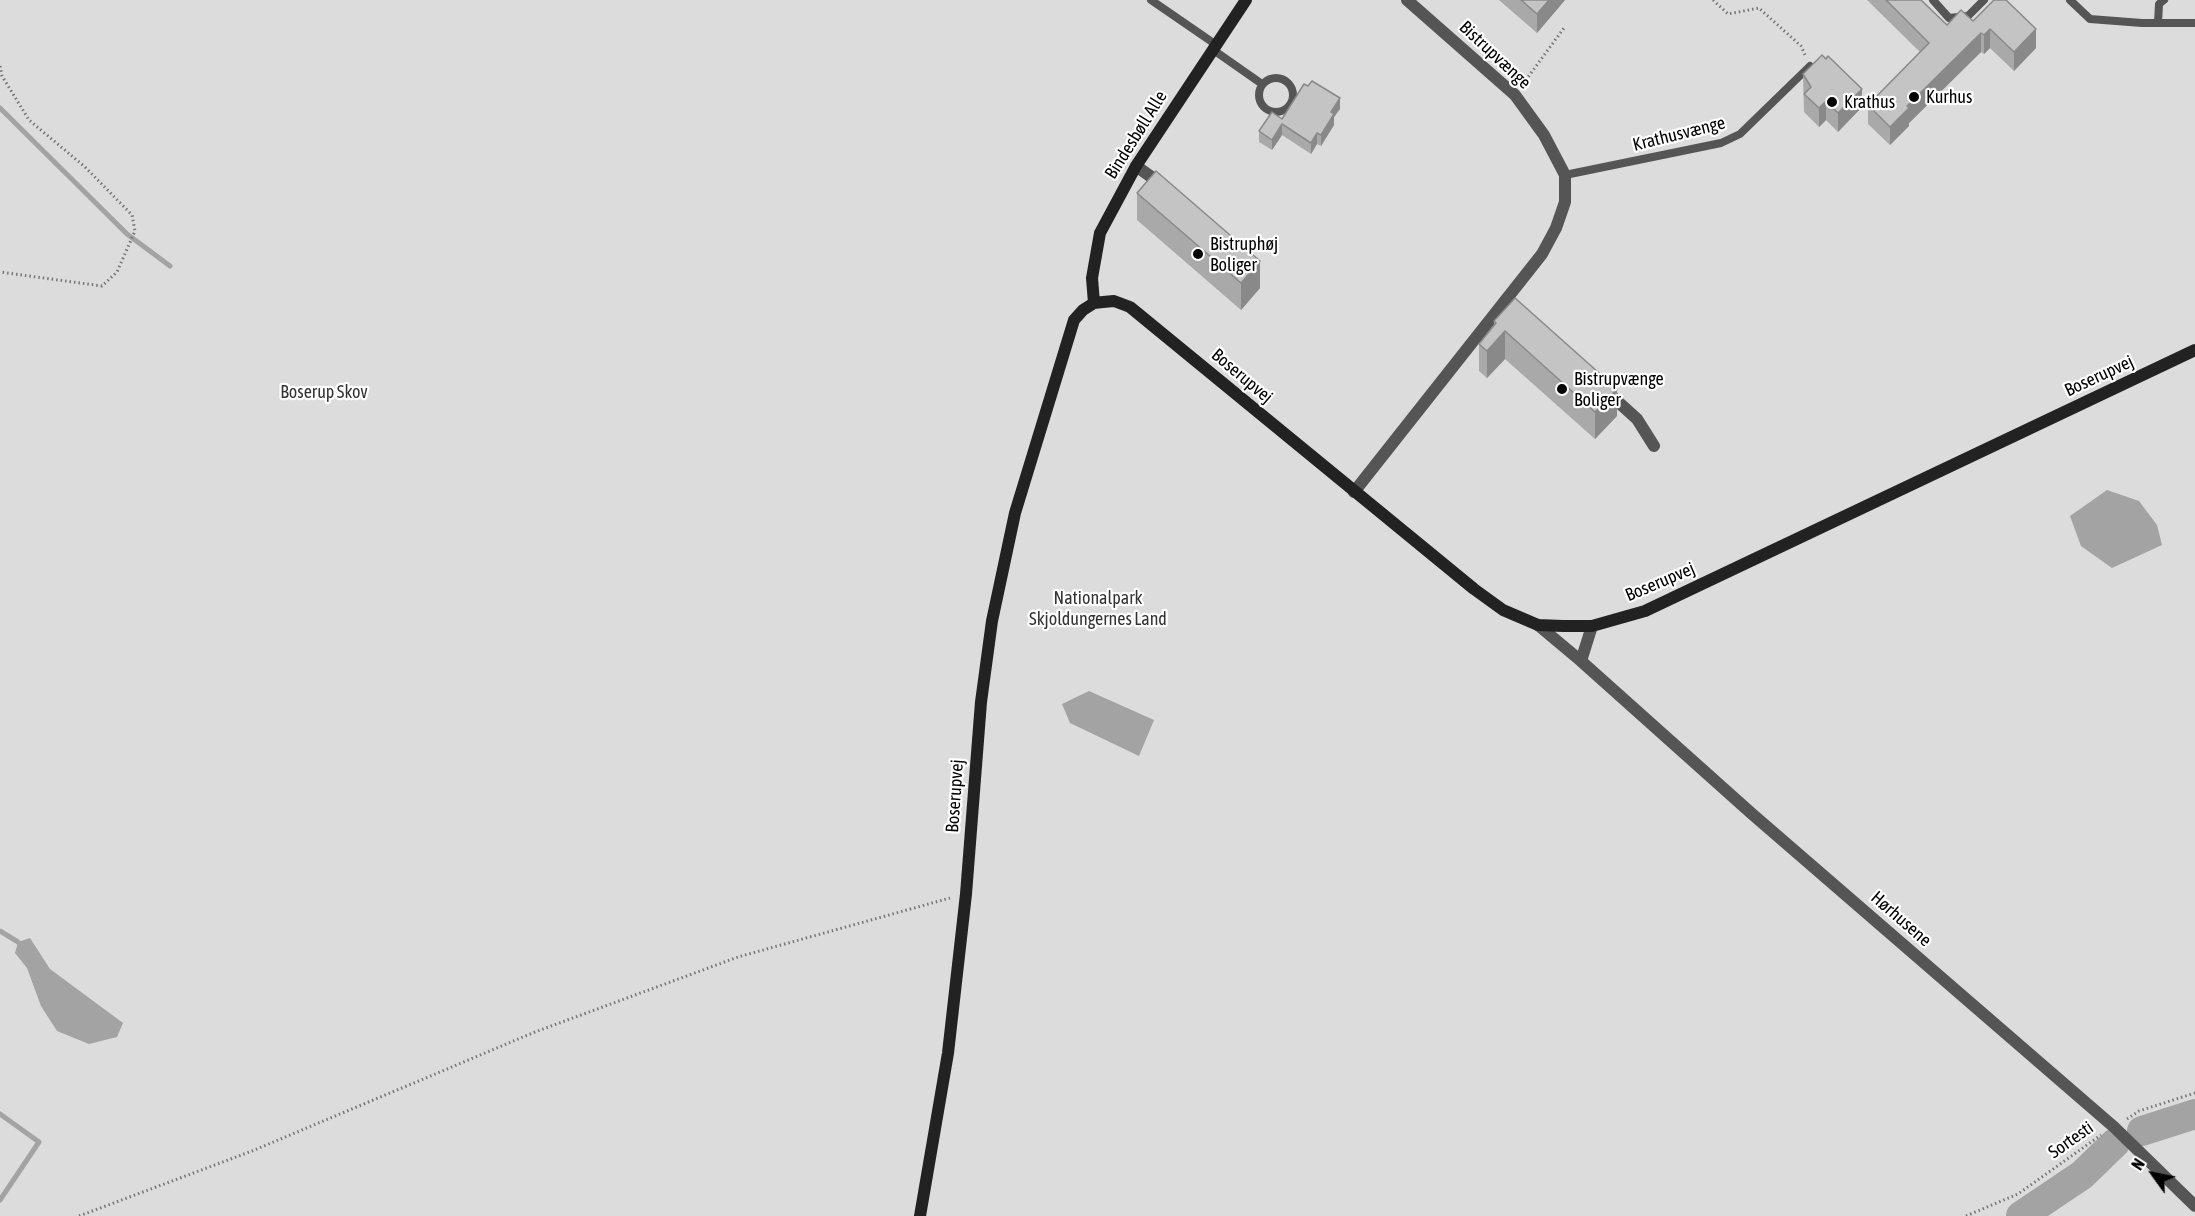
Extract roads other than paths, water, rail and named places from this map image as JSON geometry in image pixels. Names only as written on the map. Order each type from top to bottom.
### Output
[{"type":"street","name":"Bindesbøll Alle","points":[[1094,303],[1092,278],[1100,233],[1136,166],[1213,46],[1246,0]]},
{"type":"street","name":"Bistrupvænge","points":[[1354,492],[1507,306],[1542,254],[1556,228],[1565,202],[1565,175],[1544,135],[1515,95],[1407,0]]},
{"type":"street","points":[[1136,166],[1178,198]]},
{"type":"street","name":"Boserupvej","points":[[920,1216],[948,1053],[966,894],[981,702],[992,621],[1015,513],[1074,320],[1094,303],[1114,301],[1130,308],[1474,589],[1503,610],[1538,625],[1592,626],[1645,611],[2195,350]]},
{"type":"street","points":[[1592,380],[1637,419],[1654,446]]},
{"type":"street","name":"Hørhusene","points":[[1538,625],[2114,1127],[2195,1206]]},
{"type":"street","points":[[1581,661],[1592,626]]},
{"type":"lane","points":[[1151,0],[1262,84]]},
{"type":"lane","points":[[1933,0],[1949,18],[1968,16],[1984,0]]},
{"type":"lane","points":[[2070,0],[2090,19],[2158,23],[2195,22]]},
{"type":"lane","points":[[2158,23],[2159,4],[2164,0]]},
{"type":"lane","name":"Krathusvænge","points":[[1565,175],[1693,149],[1730,139],[1740,134],[1810,66]]},
{"type":"lane","points":[[1279,78],[1287,81],[1292,88],[1294,98],[1290,106],[1274,113],[1266,109],[1260,102],[1259,93],[1262,84],[1269,79],[1279,78]]},
{"type":"waterway","points":[[0,108],[127,234],[170,266]]},
{"type":"waterway","points":[[0,931],[18,942]]},
{"type":"waterway","points":[[0,1114],[39,1142],[0,1200]]},
{"type":"waterway","points":[[2142,1131],[2195,1114]]},
{"type":"waterway","points":[[2021,1216],[2082,1175],[2115,1143]]},
{"type":"place","name":"Kurhus","points":[[1914,97]]},
{"type":"place","name":"Krathus","points":[[1832,102]]},
{"type":"place","name":"Bistruphøj Boliger","points":[[1198,254]]},
{"type":"place","name":"Bistrupvænge Boliger","points":[[1562,389]]},
{"type":"park label","name":"Boserup Skov","points":[[324,392]]},
{"type":"park label","name":"Nationalpark Skjoldungernes Land","points":[[1098,608]]}]
